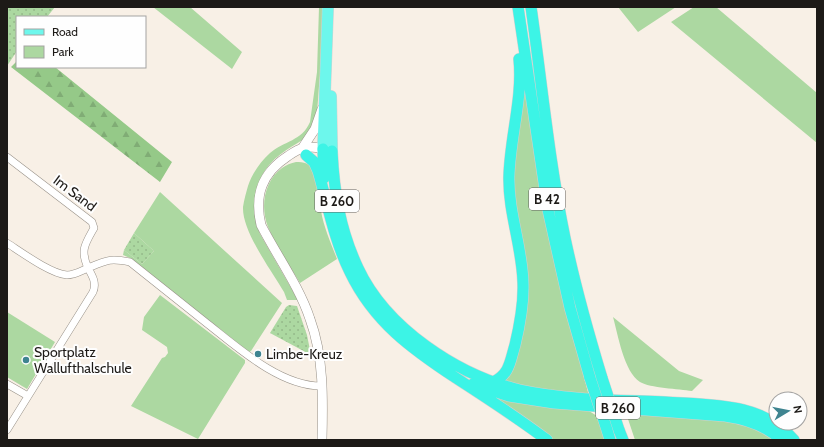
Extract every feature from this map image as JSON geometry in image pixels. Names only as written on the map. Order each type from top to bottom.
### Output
[{"type":"highway","name":"B 42","points":[[531,7],[551,158],[565,237],[581,304],[602,378],[621,435]]},
{"type":"highway","name":"B 42","points":[[519,12],[548,210],[566,292],[590,378],[608,435]]},
{"type":"highway","points":[[493,382],[503,376],[508,368],[520,324],[523,303],[522,271],[511,206],[509,178],[510,157],[519,89],[520,71],[516,31],[519,12]]},
{"type":"highway","points":[[305,151],[314,162],[317,169],[329,214]]},
{"type":"highway","name":"B 260","points":[[326,152],[338,211],[350,249],[358,269],[369,287],[395,320],[426,346],[458,366],[493,382],[520,390],[556,396],[735,408],[752,412],[769,420],[785,431],[794,440]]},
{"type":"highway","name":"B 260","points":[[326,152],[325,188],[329,214],[334,235],[344,260],[368,304],[388,326],[425,358],[452,375],[494,391],[535,401],[576,406],[729,416],[758,424],[772,432],[781,440]]},
{"type":"highway","points":[[452,375],[524,422],[547,440]]},
{"type":"main road","name":"B 260","points":[[326,152],[324,104],[328,7]]},
{"type":"main road","name":"B 260","points":[[326,152],[330,73],[327,46]]},
{"type":"street","name":"B 260","points":[[305,151],[324,104]]},
{"type":"street","points":[[322,440],[321,386],[318,350],[310,318],[261,225],[258,212],[258,201],[265,178],[276,165],[288,156],[314,147],[326,152]]},
{"type":"street","name":"Im Sand","points":[[7,157],[92,222],[94,228],[83,250],[84,260],[94,279],[94,288],[28,396]]},
{"type":"street","points":[[7,243],[41,265],[69,275],[80,272],[108,259],[130,262],[251,358],[303,385],[321,386]]},
{"type":"street","points":[[7,384],[28,396],[7,430]]},
{"type":"green space","points":[[7,7],[55,7],[48,16],[16,16],[16,52],[7,66]]},
{"type":"green space","points":[[153,7],[190,7],[242,52],[232,69]]},
{"type":"green space","points":[[319,7],[324,7],[323,37],[318,105],[315,118],[305,137],[275,159],[267,168],[257,188],[255,199],[255,210],[260,234],[298,300],[287,300],[284,292],[252,239],[247,228],[243,207],[250,182],[260,164],[275,149],[298,137],[307,128],[310,122],[317,72]]},
{"type":"green space","points":[[618,7],[676,7],[638,32]]},
{"type":"green space","points":[[694,7],[716,7],[817,93],[817,143],[671,22]]},
{"type":"green space","points":[[16,62],[16,68],[56,68],[172,162],[160,182],[11,67]]},
{"type":"green space","points":[[524,81],[576,347],[589,396],[552,392],[503,381],[521,335],[513,180]]},
{"type":"green space","points":[[296,162],[309,165],[313,168],[316,175],[322,217],[337,259],[300,283],[271,234],[264,211],[265,195],[271,180],[282,168]]},
{"type":"green space","points":[[160,192],[282,303],[251,351],[249,352],[130,258],[123,255],[124,250],[142,264],[154,251],[134,233]]},
{"type":"green space","points":[[134,233],[154,251],[142,264],[124,250]]},
{"type":"green space","points":[[160,295],[245,360],[245,363],[198,439],[131,406],[162,358],[168,353],[167,347],[142,330],[144,317]]},
{"type":"green space","points":[[289,305],[297,306],[307,335],[311,355],[270,333],[286,307]]},
{"type":"green space","name":"Sportplatz Wallufthalschule","points":[[7,312],[55,342],[27,389],[7,377]]},
{"type":"green space","points":[[613,317],[679,371],[703,380],[692,391],[657,387],[640,382],[634,377],[626,362]]},
{"type":"green space","points":[[483,390],[540,406],[589,411],[597,416],[606,440],[552,440]]},
{"type":"green space","points":[[626,413],[746,423],[778,440],[635,440]]},
{"type":"place","name":"Limbe-Kreuz","points":[[258,354]]},
{"type":"place","name":"Sportplatz Wallufthalschule","points":[[26,360]]}]
